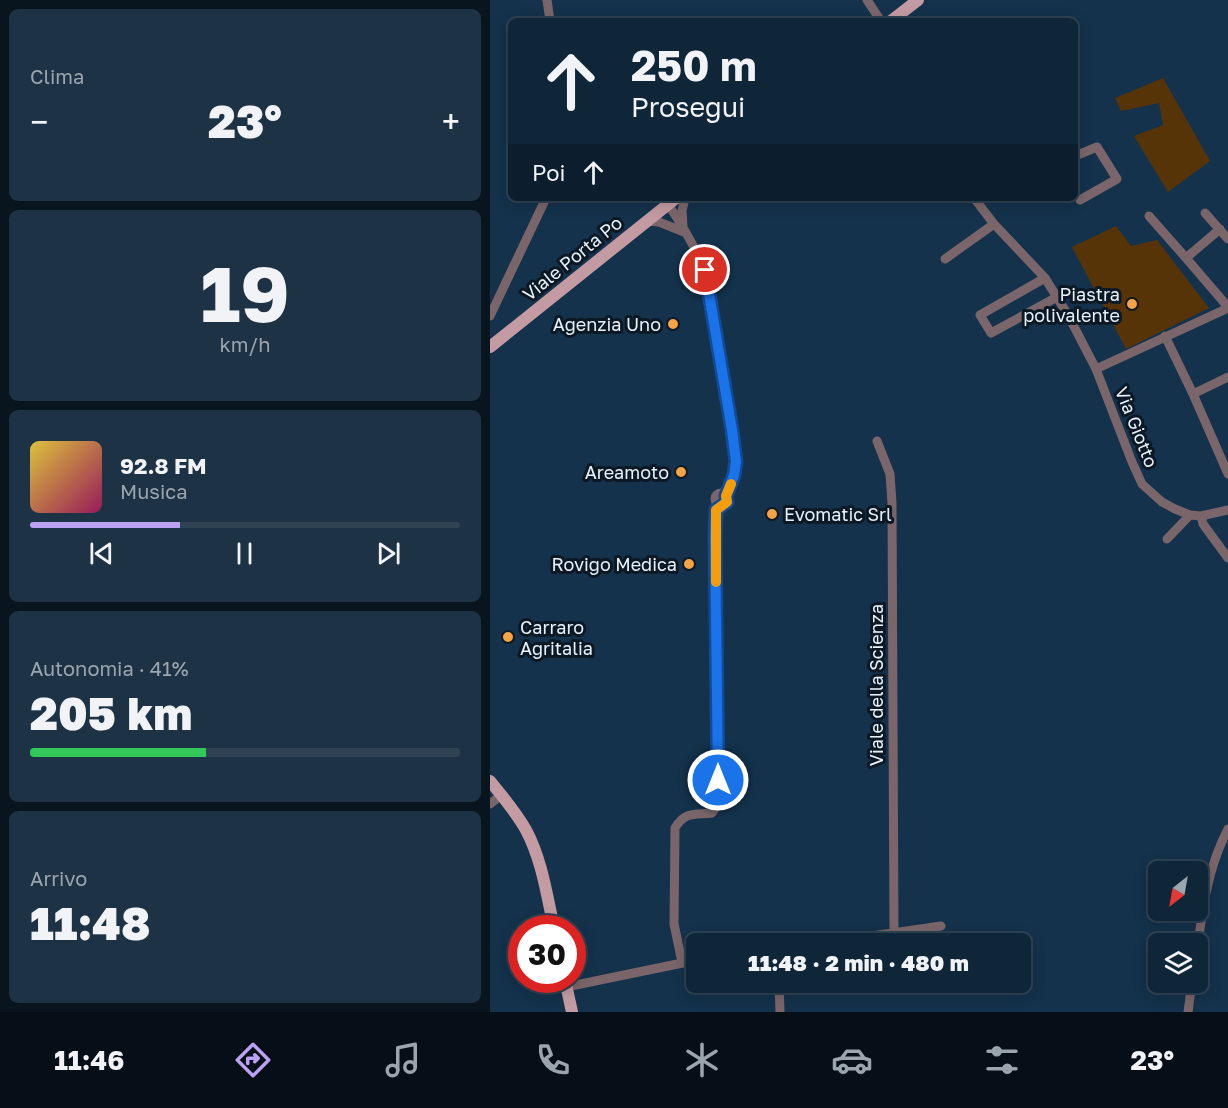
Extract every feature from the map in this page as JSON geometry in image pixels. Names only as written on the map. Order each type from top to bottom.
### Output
[{"type":"main road","points":[[896,18],[918,0]]},
{"type":"main road","name":"Viale Porta Po","points":[[490,347],[668,204]]},
{"type":"main road","points":[[490,781],[520,820],[532,843],[551,915]]},
{"type":"main road","points":[[567,993],[572,1012]]},
{"type":"street","points":[[547,0],[550,18]]},
{"type":"street","points":[[867,0],[879,18]]},
{"type":"street","points":[[1078,155],[1097,147],[1117,179],[1080,200]]},
{"type":"street","points":[[490,316],[545,201]]},
{"type":"street","points":[[684,201],[682,211],[684,232]]},
{"type":"street","name":"Via Giotto","points":[[978,201],[994,224],[1045,278],[1057,297],[1096,369],[1142,484],[1162,502],[1190,515],[1201,516],[1228,510]]},
{"type":"street","points":[[668,204],[672,223],[684,232],[695,246],[705,270],[736,462],[730,486],[723,494],[727,502],[717,506],[718,796],[712,813],[684,816],[675,828],[674,924],[682,962]]},
{"type":"street","points":[[1205,213],[1228,238]]},
{"type":"street","points":[[1096,369],[1228,307],[1149,216]]},
{"type":"street","points":[[647,221],[659,222],[684,232]]},
{"type":"street","points":[[945,260],[994,224]]},
{"type":"street","points":[[1186,258],[1220,229]]},
{"type":"street","points":[[1045,278],[980,315],[991,333],[1057,297]]},
{"type":"street","points":[[1165,336],[1223,451],[1228,474]]},
{"type":"street","points":[[1193,394],[1228,377]]},
{"type":"street","name":"Viale della Scienza","points":[[877,441],[890,474],[892,503],[894,933]]},
{"type":"street","points":[[1167,539],[1190,515]]},
{"type":"street","points":[[1201,516],[1203,524],[1228,558]]},
{"type":"street","points":[[490,804],[501,795]]},
{"type":"street","points":[[1200,933],[1210,873],[1218,847],[1228,829]]},
{"type":"street","points":[[894,933],[941,926]]},
{"type":"street","points":[[586,979],[686,961]]},
{"type":"street","points":[[779,993],[780,1012]]},
{"type":"street","points":[[1188,1012],[1191,993]]},
{"type":"shaded area","points":[[1163,78],[1210,161],[1168,192],[1134,136],[1163,125],[1159,103],[1121,111],[1115,98]]},
{"type":"shaded area","points":[[1116,226],[1131,246],[1157,240],[1209,308],[1126,349],[1072,247]]},
{"type":"slow traffic","points":[[716,582],[716,510],[727,502],[726,496],[731,484]]},
{"type":"place","name":"Piastra polivalente","points":[[1132,304]]},
{"type":"place","name":"Agenzia Uno","points":[[673,324]]},
{"type":"place","name":"Areamoto","points":[[681,472]]},
{"type":"place","name":"Evomatic Srl","points":[[772,514]]},
{"type":"place","name":"Rovigo Medica","points":[[689,564]]},
{"type":"place","name":"Carraro Agritalia","points":[[508,637]]},
{"type":"route","points":[[705,270],[736,462],[726,496],[727,502],[716,510],[718,780]]}]
